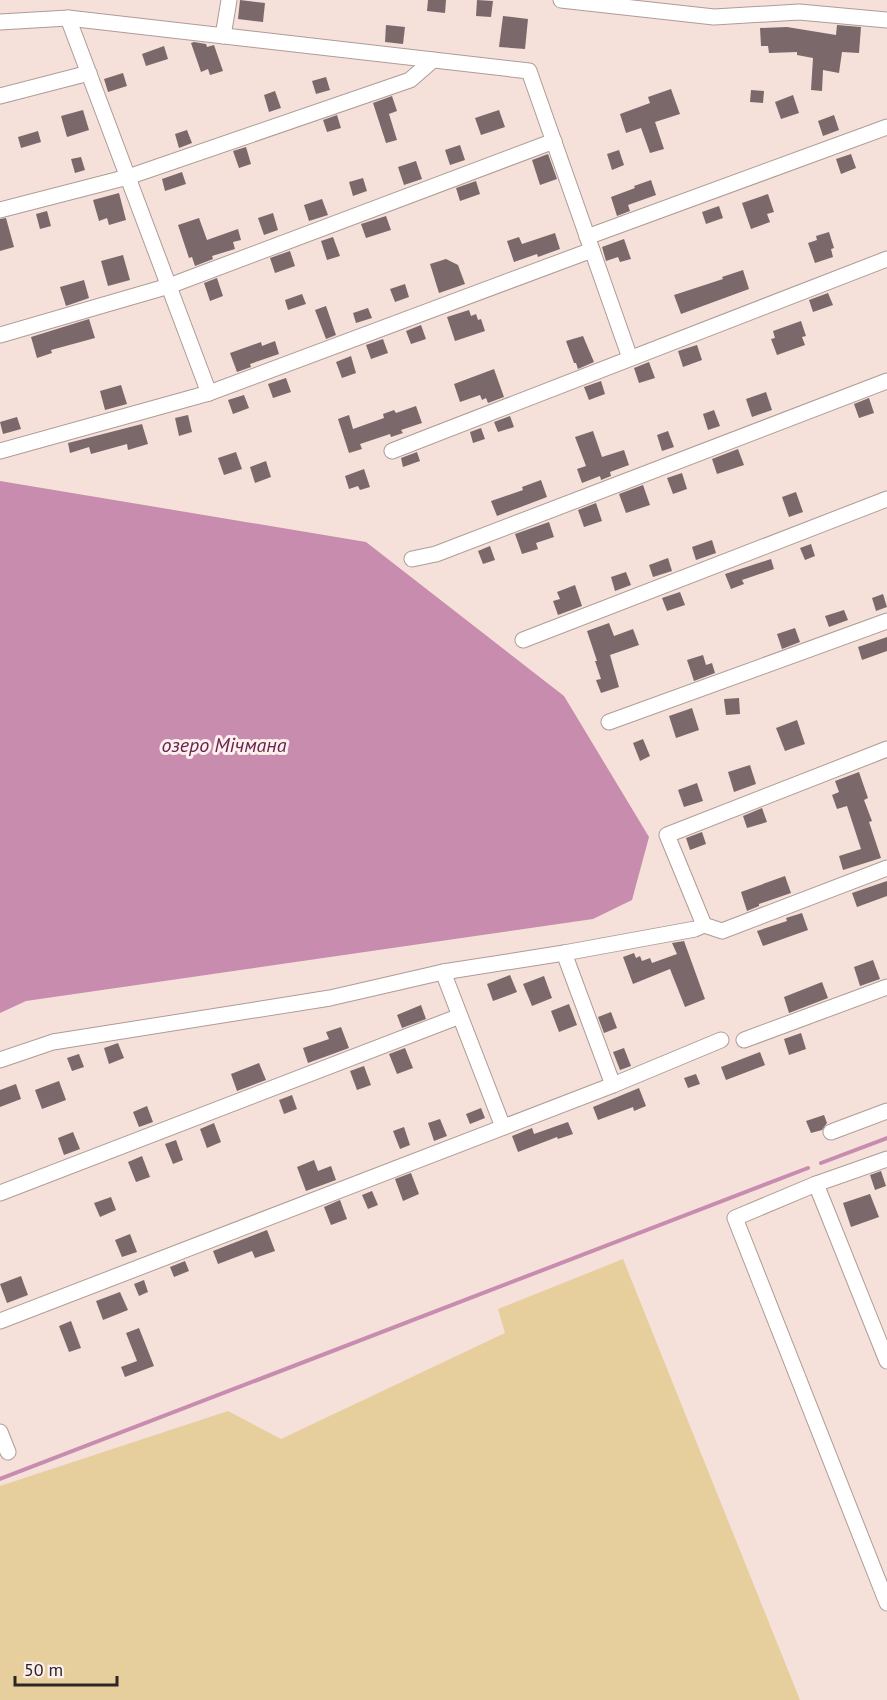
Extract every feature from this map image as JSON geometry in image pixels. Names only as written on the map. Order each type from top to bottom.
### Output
[{"type":"street","points":[[223,36],[229,0]]},
{"type":"street","points":[[561,0],[714,17],[799,12],[887,20]]},
{"type":"street","points":[[68,18],[209,393]]},
{"type":"street","points":[[0,22],[68,18],[529,72],[630,358]]},
{"type":"street","points":[[0,210],[128,177],[410,80],[433,60]]},
{"type":"street","points":[[0,96],[89,74]]},
{"type":"street","points":[[0,451],[209,393],[887,127]]},
{"type":"street","points":[[0,334],[169,286],[554,141]]},
{"type":"street","points":[[392,451],[887,259]]},
{"type":"street","points":[[412,559],[436,554],[887,381]]},
{"type":"street","points":[[523,640],[887,499]]},
{"type":"street","points":[[609,722],[887,621]]},
{"type":"street","points":[[704,925],[667,835],[887,748]]},
{"type":"street","points":[[0,1060],[53,1042],[330,998],[444,972],[564,953],[695,929],[704,925],[722,931],[887,868]]},
{"type":"street","points":[[564,953],[613,1085]]},
{"type":"street","points":[[444,972],[503,1127]]},
{"type":"street","points":[[744,1040],[887,987]]},
{"type":"street","points":[[0,1193],[460,1016]]},
{"type":"street","points":[[0,1321],[613,1085],[721,1040]]},
{"type":"street","points":[[831,1132],[887,1111]]},
{"type":"street","points":[[887,1159],[816,1184],[735,1218],[887,1603]]},
{"type":"street","points":[[816,1184],[887,1361]]},
{"type":"street","points":[[0,1432],[8,1452]]},
{"type":"shaded area","points":[[623,1259],[800,1700],[0,1700],[0,1486],[228,1411],[281,1439],[505,1333],[498,1309]]},
{"type":"water","name":"озеро Мічмана","points":[[0,481],[366,542],[564,696],[649,837],[632,900],[593,919],[26,1001],[0,1013]]},
{"type":"building","points":[[240,0],[265,3],[263,22],[238,19]]},
{"type":"building","points":[[428,0],[446,0],[445,13],[427,11]]},
{"type":"building","points":[[477,0],[493,1],[491,17],[476,16]]},
{"type":"building","points":[[503,16],[528,19],[525,49],[499,47]]},
{"type":"building","points":[[386,25],[405,27],[403,44],[385,42]]},
{"type":"building","points":[[837,25],[861,27],[859,53],[842,52],[839,73],[823,70],[822,91],[811,90],[813,58],[797,55],[797,52],[769,53],[768,46],[761,46],[760,28],[787,27],[836,35]]},
{"type":"building","points":[[191,43],[206,44],[207,47],[214,45],[223,71],[210,75],[208,69],[201,72]]},
{"type":"building","points":[[164,46],[168,59],[146,66],[142,54]]},
{"type":"building","points":[[123,73],[127,86],[108,92],[104,79]]},
{"type":"building","points":[[326,77],[330,90],[316,94],[312,81]]},
{"type":"building","points":[[671,89],[680,114],[655,122],[664,149],[650,153],[641,128],[626,133],[620,114],[650,103],[648,97]]},
{"type":"building","points":[[751,90],[764,91],[763,103],[750,102]]},
{"type":"building","points":[[275,91],[281,108],[269,112],[264,95]]},
{"type":"building","points":[[793,95],[799,113],[781,119],[775,102]]},
{"type":"building","points":[[392,96],[397,111],[389,114],[397,140],[386,143],[373,103]]},
{"type":"building","points":[[83,110],[89,130],[67,137],[61,116]]},
{"type":"building","points":[[499,110],[505,127],[481,135],[475,118]]},
{"type":"building","points":[[337,115],[341,128],[327,132],[323,120]]},
{"type":"building","points":[[834,115],[839,130],[823,136],[818,121]]},
{"type":"building","points":[[187,130],[192,143],[179,148],[175,134]]},
{"type":"building","points":[[38,131],[41,142],[21,148],[18,137]]},
{"type":"building","points":[[460,145],[465,160],[450,165],[445,150]]},
{"type":"building","points":[[246,147],[251,164],[239,168],[233,151]]},
{"type":"building","points":[[619,150],[624,165],[612,170],[607,154]]},
{"type":"building","points":[[548,154],[557,179],[540,185],[532,160]]},
{"type":"building","points":[[851,154],[856,168],[841,174],[836,159]]},
{"type":"building","points":[[81,157],[85,170],[75,173],[71,159]]},
{"type":"building","points":[[416,161],[422,179],[404,185],[398,167]]},
{"type":"building","points":[[182,172],[186,184],[165,191],[162,179]]},
{"type":"building","points":[[363,178],[367,191],[353,196],[349,182]]},
{"type":"building","points":[[651,180],[656,195],[628,205],[630,211],[617,216],[611,197]]},
{"type":"building","points":[[476,181],[480,194],[460,201],[456,188]]},
{"type":"building","points":[[119,193],[126,220],[109,225],[107,218],[99,221],[93,200]]},
{"type":"building","points":[[768,194],[774,212],[767,214],[770,222],[751,229],[742,203]]},
{"type":"building","points":[[322,199],[328,215],[309,221],[304,205]]},
{"type":"building","points":[[719,206],[723,218],[706,224],[702,212]]},
{"type":"building","points":[[47,211],[51,226],[40,229],[36,214]]},
{"type":"building","points":[[273,213],[278,230],[264,235],[258,218]]},
{"type":"building","points":[[386,216],[391,230],[366,238],[361,224]]},
{"type":"building","points":[[6,218],[14,247],[0,251],[0,219]]},
{"type":"building","points":[[199,218],[207,240],[238,229],[241,240],[233,242],[235,249],[212,256],[213,259],[195,266],[192,257],[189,258],[178,225]]},
{"type":"building","points":[[829,232],[834,248],[831,249],[833,257],[815,263],[808,243],[817,240],[816,236]]},
{"type":"building","points":[[555,233],[560,249],[514,262],[507,241],[519,237],[522,244]]},
{"type":"building","points":[[333,237],[340,256],[327,260],[321,241]]},
{"type":"building","points":[[624,239],[631,259],[620,262],[618,257],[606,261],[602,247]]},
{"type":"building","points":[[290,251],[295,266],[275,273],[270,258]]},
{"type":"building","points":[[123,255],[130,280],[108,286],[101,261]]},
{"type":"building","points":[[446,259],[458,265],[465,284],[439,293],[430,264]]},
{"type":"building","points":[[743,270],[749,289],[681,314],[674,295]]},
{"type":"building","points":[[217,278],[223,296],[210,301],[204,283]]},
{"type":"building","points":[[84,280],[89,298],[66,306],[60,287]]},
{"type":"building","points":[[405,284],[409,297],[395,302],[390,289]]},
{"type":"building","points":[[828,293],[833,305],[813,312],[809,300]]},
{"type":"building","points":[[302,294],[306,304],[288,310],[285,300]]},
{"type":"building","points":[[326,306],[336,335],[326,339],[315,310]]},
{"type":"building","points":[[368,308],[372,318],[356,323],[353,313]]},
{"type":"building","points":[[469,310],[471,316],[476,314],[478,320],[481,319],[485,331],[455,341],[447,317]]},
{"type":"building","points":[[89,319],[95,338],[51,350],[52,353],[37,358],[31,337]]},
{"type":"building","points":[[801,321],[806,336],[802,337],[805,345],[777,355],[771,339],[775,338],[773,331]]},
{"type":"building","points":[[421,325],[426,339],[411,344],[406,331]]},
{"type":"building","points":[[583,336],[594,362],[578,369],[566,341]]},
{"type":"building","points":[[383,339],[388,353],[371,359],[366,345]]},
{"type":"building","points":[[275,341],[279,354],[250,364],[251,367],[237,372],[230,353],[261,342],[262,346]]},
{"type":"building","points":[[697,345],[702,360],[683,367],[678,351]]},
{"type":"building","points":[[351,356],[356,373],[342,378],[336,362]]},
{"type":"building","points":[[649,362],[655,378],[639,383],[634,368]]},
{"type":"building","points":[[494,369],[504,397],[488,403],[486,398],[482,400],[480,395],[460,402],[454,384]]},
{"type":"building","points":[[286,378],[291,392],[273,398],[268,384]]},
{"type":"building","points":[[601,381],[605,394],[589,400],[584,387]]},
{"type":"building","points":[[121,385],[127,404],[105,410],[100,391]]},
{"type":"building","points":[[766,392],[772,410],[752,417],[746,399]]},
{"type":"building","points":[[244,395],[249,408],[233,414],[228,400]]},
{"type":"building","points":[[869,398],[874,413],[859,418],[854,404]]},
{"type":"building","points":[[416,406],[422,423],[401,430],[403,433],[391,437],[390,434],[360,444],[362,449],[349,453],[338,419],[349,415],[353,429],[384,418],[383,414],[394,410],[396,413]]},
{"type":"building","points":[[714,410],[720,426],[708,430],[703,414]]},
{"type":"building","points":[[188,415],[192,432],[179,436],[175,418]]},
{"type":"building","points":[[510,416],[514,427],[498,432],[494,422]]},
{"type":"building","points":[[17,417],[21,429],[3,434],[0,422]]},
{"type":"building","points":[[142,424],[148,444],[128,450],[127,444],[91,454],[89,447],[70,453],[68,443]]},
{"type":"building","points":[[481,428],[485,439],[473,443],[470,432]]},
{"type":"building","points":[[593,431],[602,457],[624,450],[629,465],[610,472],[611,476],[601,480],[600,476],[582,483],[577,469],[586,466],[575,437]]},
{"type":"building","points":[[668,431],[674,447],[662,451],[657,435]]},
{"type":"building","points":[[738,449],[744,465],[717,474],[712,459]]},
{"type":"building","points":[[236,452],[242,469],[224,475],[218,458]]},
{"type":"building","points":[[417,452],[420,461],[403,467],[401,458]]},
{"type":"building","points":[[266,461],[271,477],[255,483],[250,467]]},
{"type":"building","points":[[364,469],[370,487],[360,490],[358,486],[349,489],[345,476]]},
{"type":"building","points":[[682,473],[687,489],[673,494],[667,478]]},
{"type":"building","points":[[541,480],[547,497],[497,516],[491,501],[523,490],[522,487]]},
{"type":"building","points":[[643,485],[650,505],[626,513],[619,494]]},
{"type":"building","points":[[796,492],[803,512],[789,517],[782,497]]},
{"type":"building","points":[[596,503],[602,521],[584,527],[578,510]]},
{"type":"building","points":[[549,522],[554,537],[536,543],[538,549],[522,554],[515,534]]},
{"type":"building","points":[[712,540],[716,553],[696,560],[692,547]]},
{"type":"building","points":[[811,544],[815,556],[805,560],[800,548]]},
{"type":"building","points":[[490,546],[495,560],[483,564],[478,551]]},
{"type":"building","points":[[668,558],[672,571],[653,577],[649,565]]},
{"type":"building","points":[[771,559],[774,569],[742,580],[744,584],[731,589],[725,574]]},
{"type":"building","points":[[626,572],[631,585],[615,591],[611,577]]},
{"type":"building","points":[[575,585],[582,606],[558,615],[553,601],[560,599],[557,592]]},
{"type":"building","points":[[680,592],[685,605],[667,611],[662,598]]},
{"type":"building","points":[[883,594],[887,607],[876,611],[872,598]]},
{"type":"building","points":[[844,610],[848,620],[829,627],[825,616]]},
{"type":"building","points":[[609,623],[614,636],[633,629],[639,645],[610,655],[619,687],[601,693],[596,680],[601,679],[595,661],[597,661],[587,631]]},
{"type":"building","points":[[795,628],[800,642],[782,649],[777,634]]},
{"type":"building","points":[[887,637],[887,651],[862,660],[858,647]]},
{"type":"building","points":[[703,655],[706,665],[712,663],[715,673],[694,681],[687,660]]},
{"type":"building","points":[[739,698],[740,714],[726,715],[724,699]]},
{"type":"building","points":[[692,708],[699,730],[676,738],[669,716]]},
{"type":"building","points":[[797,720],[805,744],[785,751],[776,728]]},
{"type":"building","points":[[643,739],[650,756],[640,761],[633,743]]},
{"type":"building","points":[[750,765],[756,784],[734,792],[728,772]]},
{"type":"building","points":[[859,772],[868,798],[864,800],[872,821],[869,822],[881,858],[843,870],[839,856],[861,849],[847,806],[837,809],[832,795],[839,792],[835,781]]},
{"type":"building","points":[[697,783],[703,801],[684,807],[678,790]]},
{"type":"building","points":[[762,808],[767,822],[747,828],[743,816]]},
{"type":"building","points":[[702,832],[706,844],[690,850],[686,838]]},
{"type":"building","points":[[785,876],[791,893],[759,904],[747,911],[741,892]]},
{"type":"building","points":[[887,881],[887,896],[857,907],[852,893]]},
{"type":"building","points":[[802,913],[808,930],[763,946],[757,931],[787,921],[786,918]]},
{"type":"building","points":[[684,941],[705,999],[685,1007],[670,969],[633,984],[623,957],[634,953],[636,958],[640,956],[642,961],[650,958],[652,963],[677,954],[672,943]]},
{"type":"building","points":[[873,960],[880,979],[860,986],[854,967]]},
{"type":"building","points":[[510,975],[517,992],[493,1001],[487,984]]},
{"type":"building","points":[[544,976],[552,998],[532,1006],[523,984]]},
{"type":"building","points":[[822,982],[828,998],[789,1013],[784,997]]},
{"type":"building","points":[[569,1004],[577,1025],[559,1032],[551,1011]]},
{"type":"building","points":[[421,1005],[426,1019],[402,1028],[397,1015]]},
{"type":"building","points":[[611,1012],[617,1028],[604,1033],[598,1017]]},
{"type":"building","points":[[341,1027],[349,1048],[308,1063],[303,1048],[329,1039],[326,1032]]},
{"type":"building","points":[[801,1033],[806,1049],[789,1055],[784,1039]]},
{"type":"building","points":[[118,1043],[124,1058],[109,1064],[104,1048]]},
{"type":"building","points":[[405,1048],[413,1068],[397,1074],[389,1054]]},
{"type":"building","points":[[624,1048],[631,1066],[620,1070],[613,1052]]},
{"type":"building","points":[[760,1052],[765,1065],[726,1080],[721,1067]]},
{"type":"building","points":[[79,1054],[84,1067],[72,1071],[67,1058]]},
{"type":"building","points":[[259,1063],[266,1080],[237,1091],[231,1074]]},
{"type":"building","points":[[364,1066],[371,1085],[357,1090],[350,1071]]},
{"type":"building","points":[[696,1074],[700,1084],[688,1088],[684,1078]]},
{"type":"building","points":[[59,1081],[66,1100],[42,1109],[35,1090]]},
{"type":"building","points":[[16,1084],[21,1099],[0,1107],[0,1090]]},
{"type":"building","points":[[639,1088],[646,1106],[634,1111],[633,1107],[598,1120],[593,1107]]},
{"type":"building","points":[[292,1095],[297,1109],[284,1114],[279,1100]]},
{"type":"building","points":[[147,1106],[153,1122],[139,1127],[133,1112]]},
{"type":"building","points":[[481,1108],[485,1118],[470,1124],[466,1114]]},
{"type":"building","points":[[824,1115],[827,1123],[822,1130],[811,1133],[806,1121]]},
{"type":"building","points":[[440,1119],[447,1136],[434,1141],[428,1123]]},
{"type":"building","points":[[568,1122],[573,1134],[558,1139],[557,1137],[518,1152],[512,1136],[532,1128],[534,1134]]},
{"type":"building","points":[[214,1123],[221,1142],[207,1148],[200,1129]]},
{"type":"building","points":[[404,1127],[410,1145],[400,1149],[393,1131]]},
{"type":"building","points":[[73,1132],[80,1149],[64,1155],[58,1138]]},
{"type":"building","points":[[176,1140],[183,1160],[173,1164],[165,1144]]},
{"type":"building","points":[[142,1156],[150,1177],[136,1182],[128,1162]]},
{"type":"building","points":[[314,1160],[318,1171],[331,1166],[336,1180],[306,1191],[297,1167]]},
{"type":"building","points":[[881,1171],[886,1186],[875,1190],[870,1175]]},
{"type":"building","points":[[411,1173],[419,1194],[403,1201],[395,1179]]},
{"type":"building","points":[[372,1191],[378,1205],[368,1209],[362,1195]]},
{"type":"building","points":[[870,1194],[879,1217],[851,1227],[843,1203]]},
{"type":"building","points":[[111,1197],[116,1210],[100,1217],[94,1203]]},
{"type":"building","points":[[340,1200],[347,1219],[331,1225],[324,1207]]},
{"type":"building","points":[[267,1230],[275,1251],[255,1258],[252,1251],[218,1264],[213,1251]]},
{"type":"building","points":[[130,1234],[137,1252],[122,1257],[115,1240]]},
{"type":"building","points":[[185,1261],[189,1271],[174,1277],[170,1267]]},
{"type":"building","points":[[21,1276],[28,1295],[7,1303],[0,1284]]},
{"type":"building","points":[[144,1280],[148,1292],[139,1296],[134,1284]]},
{"type":"building","points":[[120,1292],[128,1310],[103,1320],[96,1301]]},
{"type":"building","points":[[71,1321],[81,1348],[69,1352],[59,1326]]},
{"type":"building","points":[[139,1328],[154,1366],[125,1377],[121,1367],[137,1361],[126,1333]]},
{"type":"waterway","points":[[821,1163],[887,1138]]},
{"type":"waterway","points":[[0,1479],[808,1168]]}]
